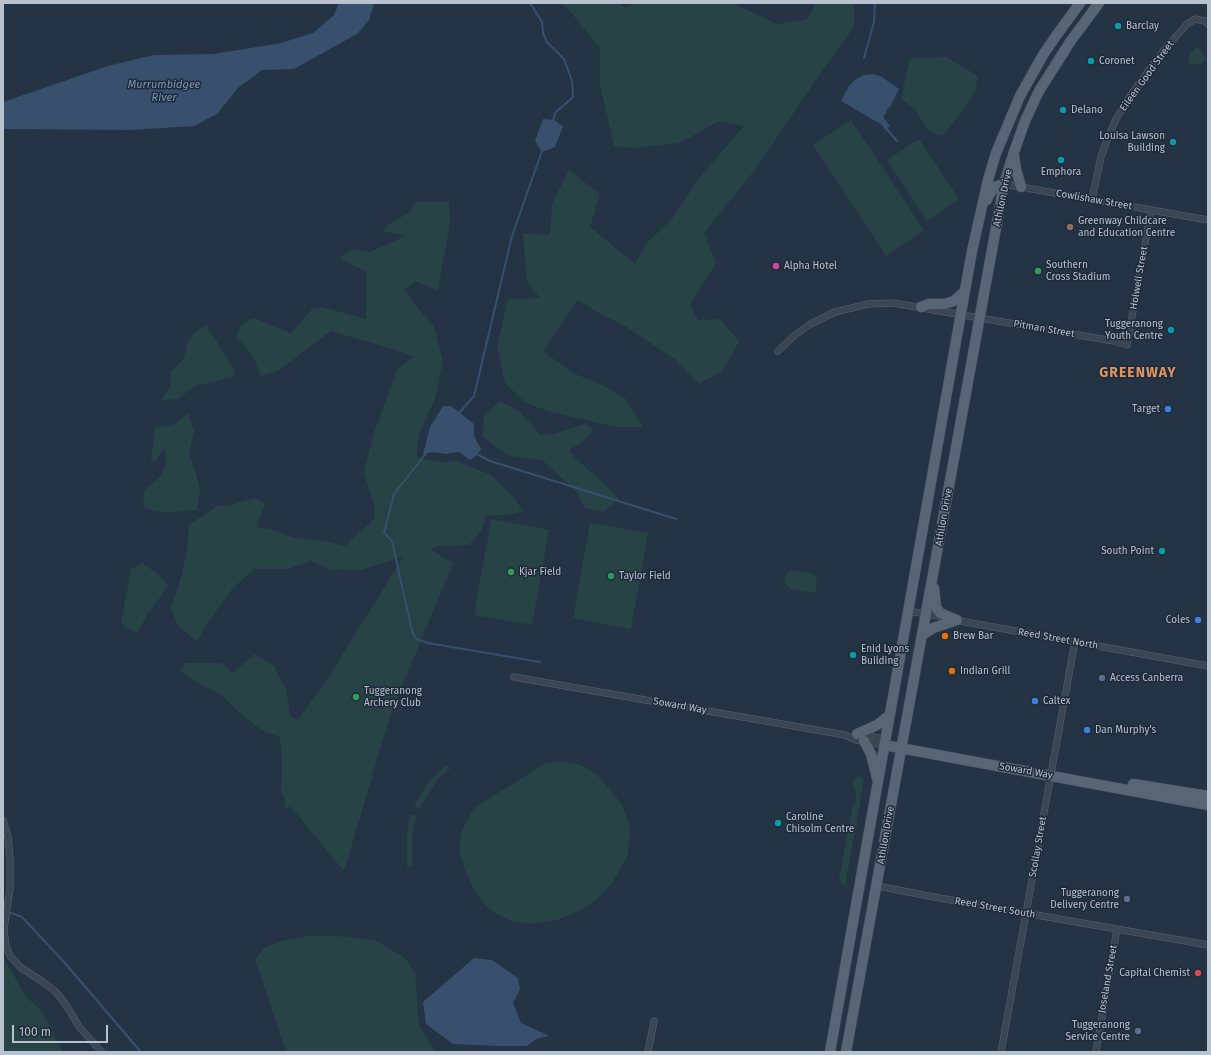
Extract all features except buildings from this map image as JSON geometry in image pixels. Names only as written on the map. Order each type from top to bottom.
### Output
[{"type":"main road","name":"Athllon Drive","points":[[830,1052],[964,292],[988,180],[996,153],[1011,116],[1031,75],[1056,36],[1080,3]]},
{"type":"main road","name":"Athllon Drive","points":[[846,1052],[1004,184],[1025,121],[1049,75],[1070,42],[1099,3]]},
{"type":"main road","points":[[1014,152],[1016,169],[1021,187]]},
{"type":"main road","points":[[996,153],[994,172],[998,180],[1004,184]]},
{"type":"main road","points":[[977,229],[991,190],[998,185],[1004,184]]},
{"type":"main road","points":[[921,306],[929,304],[944,304],[954,301],[964,292]]},
{"type":"main road","points":[[933,576],[936,607],[940,613],[957,620]]},
{"type":"main road","points":[[922,635],[933,628],[957,620]]},
{"type":"main road","points":[[878,782],[871,754],[860,738],[890,715]]},
{"type":"main road","name":"Soward Way","points":[[885,742],[1051,772],[1208,796]]},
{"type":"main road","name":"Soward Way","points":[[1051,772],[1208,805]]},
{"type":"main road","points":[[864,858],[864,877],[869,884],[876,886]]},
{"type":"main road","points":[[852,927],[863,893],[868,888],[876,886]]},
{"type":"street","name":"Eileen Good Street","points":[[1092,199],[1101,156],[1116,119],[1130,96],[1160,55],[1187,24],[1195,19],[1205,21],[1208,24]]},
{"type":"street","name":"Cowlishaw Street","points":[[1004,184],[1208,220]]},
{"type":"street","name":"Holwell Street","points":[[1127,345],[1151,210]]},
{"type":"street","name":"Pitman Street","points":[[778,351],[795,335],[809,325],[835,312],[854,306],[880,303],[921,306],[1114,341],[1127,345]]},
{"type":"street","name":"Reed Street North","points":[[908,611],[1208,666]]},
{"type":"street","name":"Scollay Street","points":[[1001,1052],[1074,641]]},
{"type":"street","name":"Soward Way","points":[[514,677],[885,742]]},
{"type":"street","name":"Soward Way","points":[[845,735],[856,740],[860,738],[885,742]]},
{"type":"street","points":[[3,820],[8,837],[10,857],[10,889],[4,929],[4,940],[10,956],[20,967],[56,992],[80,1028],[102,1052]]},
{"type":"street","name":"Reed Street South","points":[[876,886],[1208,945]]},
{"type":"street","name":"Joseland Street","points":[[1096,1052],[1117,929]]},
{"type":"street","points":[[648,1052],[654,1021]]},
{"type":"green space","points":[[560,3],[619,3],[625,8],[635,3],[732,3],[777,24],[806,20],[816,3],[854,3],[854,27],[757,167],[704,233],[716,263],[690,305],[698,320],[720,319],[739,342],[722,371],[699,384],[676,360],[625,326],[597,312],[578,300],[543,351],[573,373],[602,385],[625,398],[643,427],[616,427],[548,411],[526,403],[505,383],[497,347],[508,299],[540,298],[527,282],[523,233],[550,235],[552,204],[569,170],[600,194],[590,227],[635,264],[648,242],[672,219],[700,177],[744,126],[719,121],[680,143],[636,148],[614,146],[600,85],[600,48],[568,9]]},
{"type":"green space","points":[[1196,47],[1198,47],[1206,59],[1200,65],[1188,63],[1189,55]]},
{"type":"green space","points":[[946,57],[978,76],[975,91],[962,112],[942,136],[928,130],[916,111],[901,98],[910,58]]},
{"type":"green space","points":[[851,120],[924,230],[886,256],[813,145]]},
{"type":"green space","points":[[919,139],[959,199],[927,221],[887,160]]},
{"type":"green space","points":[[416,202],[449,202],[450,222],[438,290],[415,281],[405,290],[434,327],[443,361],[435,399],[419,434],[417,456],[444,462],[457,461],[491,475],[510,493],[523,511],[506,515],[486,515],[481,531],[469,545],[439,546],[430,549],[453,563],[391,713],[344,871],[291,807],[285,807],[285,799],[281,794],[282,760],[280,737],[265,732],[244,717],[221,694],[200,684],[180,671],[185,663],[221,663],[233,673],[255,654],[274,666],[286,690],[290,716],[298,720],[326,681],[403,557],[360,570],[329,569],[311,561],[288,569],[254,569],[232,589],[204,628],[197,642],[178,626],[171,608],[180,581],[187,551],[189,525],[217,506],[227,506],[255,498],[265,504],[257,527],[270,529],[296,538],[326,541],[345,546],[374,519],[375,507],[364,473],[373,435],[397,370],[413,357],[399,351],[331,331],[278,371],[260,376],[256,361],[236,337],[240,326],[253,318],[291,333],[312,309],[322,307],[366,319],[366,272],[340,258],[353,249],[370,252],[406,236],[384,231],[388,225],[410,212]]},
{"type":"green space","points":[[206,325],[235,370],[233,377],[195,386],[178,399],[161,400],[171,385],[170,372],[184,359],[187,344],[193,334]]},
{"type":"green space","points":[[500,401],[519,411],[534,427],[539,435],[554,434],[585,424],[594,430],[582,442],[569,450],[576,459],[619,499],[603,512],[585,508],[576,491],[542,460],[509,456],[482,436],[484,416]]},
{"type":"green space","points":[[188,413],[194,431],[189,454],[200,490],[197,510],[168,512],[155,511],[143,507],[144,491],[160,477],[166,464],[165,449],[155,461],[151,460],[155,428],[174,424]]},
{"type":"green space","name":"Kjar Field","points":[[491,519],[549,530],[532,625],[474,615]]},
{"type":"green space","name":"Taylor Field","points":[[590,523],[648,533],[631,629],[573,618]]},
{"type":"green space","points":[[142,563],[159,575],[168,586],[147,615],[138,632],[126,628],[121,622],[131,569]]},
{"type":"green space","points":[[793,570],[814,574],[817,578],[816,591],[812,593],[791,589],[788,587],[784,578],[788,572]]},
{"type":"green space","points":[[558,761],[585,767],[600,778],[617,798],[623,807],[629,825],[630,840],[627,856],[611,884],[597,899],[581,910],[560,919],[543,922],[529,924],[512,921],[492,911],[485,905],[474,890],[466,873],[460,854],[459,848],[462,831],[471,813],[479,805],[544,764]]},
{"type":"green space","points":[[446,765],[450,769],[437,780],[419,809],[414,806],[428,783]]},
{"type":"green space","points":[[859,775],[864,780],[845,887],[839,879],[853,804],[856,798],[855,789],[852,782]]},
{"type":"green space","points":[[410,815],[417,815],[412,838],[412,867],[407,867],[407,833]]},
{"type":"green space","points":[[309,936],[336,936],[375,940],[405,958],[415,974],[419,1024],[435,1052],[286,1052],[255,960],[264,948],[285,940]]},
{"type":"green space","points":[[3,957],[27,998],[38,1007],[46,1018],[56,1040],[64,1052],[3,1052]]},
{"type":"water","name":"Murrumbidgee River","points":[[339,3],[374,3],[369,20],[357,34],[294,69],[262,70],[238,88],[217,114],[194,126],[131,130],[3,129],[3,102],[108,66],[154,55],[214,54],[281,43],[313,33],[334,15]]},
{"type":"water","points":[[874,74],[882,77],[899,89],[883,117],[890,126],[885,130],[882,125],[841,101],[849,86],[856,79],[864,75]]},
{"type":"water","points":[[543,119],[554,120],[563,126],[555,147],[542,152],[535,141]]},
{"type":"water","points":[[443,406],[451,406],[474,424],[474,436],[481,449],[477,455],[470,460],[459,452],[446,454],[434,452],[423,454],[430,427]]},
{"type":"water","points":[[474,958],[492,960],[518,978],[520,989],[513,1003],[521,1023],[549,1036],[536,1039],[527,1046],[453,1044],[426,1024],[423,1002]]},
{"type":"waterway","points":[[530,3],[542,22],[543,33],[547,42],[564,59],[572,81],[573,97],[555,113],[553,121]]},
{"type":"waterway","points":[[864,58],[874,22],[875,3]]},
{"type":"waterway","points":[[885,127],[897,141]]},
{"type":"waterway","points":[[459,413],[474,396],[512,236],[542,151]]},
{"type":"waterway","points":[[427,452],[394,494],[384,533],[392,541],[412,631],[416,639],[428,643],[540,662]]},
{"type":"waterway","points":[[477,454],[490,461],[676,519]]},
{"type":"waterway","points":[[11,913],[22,917],[64,962],[141,1052]]},
{"type":"place","name":"Barclay","points":[[1118,26]]},
{"type":"place","name":"Coronet","points":[[1091,61]]},
{"type":"place","name":"Delano","points":[[1063,110]]},
{"type":"place","name":"Louisa Lawson Building","points":[[1173,142]]},
{"type":"place","name":"Emphora","points":[[1061,160]]},
{"type":"place","name":"Greenway Childcare and Education Centre","points":[[1070,227]]},
{"type":"place","name":"Alpha Hotel","points":[[776,266]]},
{"type":"place","name":"Southern Cross Stadium","points":[[1038,271]]},
{"type":"place","name":"Tuggeranong Youth Centre","points":[[1171,330]]},
{"type":"place","name":"Target","points":[[1168,409]]},
{"type":"place","name":"South Point","points":[[1162,551]]},
{"type":"place","name":"Kjar Field","points":[[511,572]]},
{"type":"place","name":"Taylor Field","points":[[611,576]]},
{"type":"place","name":"Coles","points":[[1198,620]]},
{"type":"place","name":"Brew Bar","points":[[945,636]]},
{"type":"place","name":"Enid Lyons Building","points":[[853,655]]},
{"type":"place","name":"Indian Grill","points":[[952,671]]},
{"type":"place","name":"Access Canberra","points":[[1102,678]]},
{"type":"place","name":"Tuggeranong Archery Club","points":[[356,697]]},
{"type":"place","name":"Caltex","points":[[1035,701]]},
{"type":"place","name":"Dan Murphy's","points":[[1087,730]]},
{"type":"place","name":"Caroline Chisolm Centre","points":[[778,823]]},
{"type":"place","name":"Tuggeranong Delivery Centre","points":[[1127,899]]},
{"type":"place","name":"Capital Chemist","points":[[1198,973]]},
{"type":"place","name":"Tuggeranong Service Centre","points":[[1138,1031]]},
{"type":"district","name":"GREENWAY","points":[[1138,373]]}]
